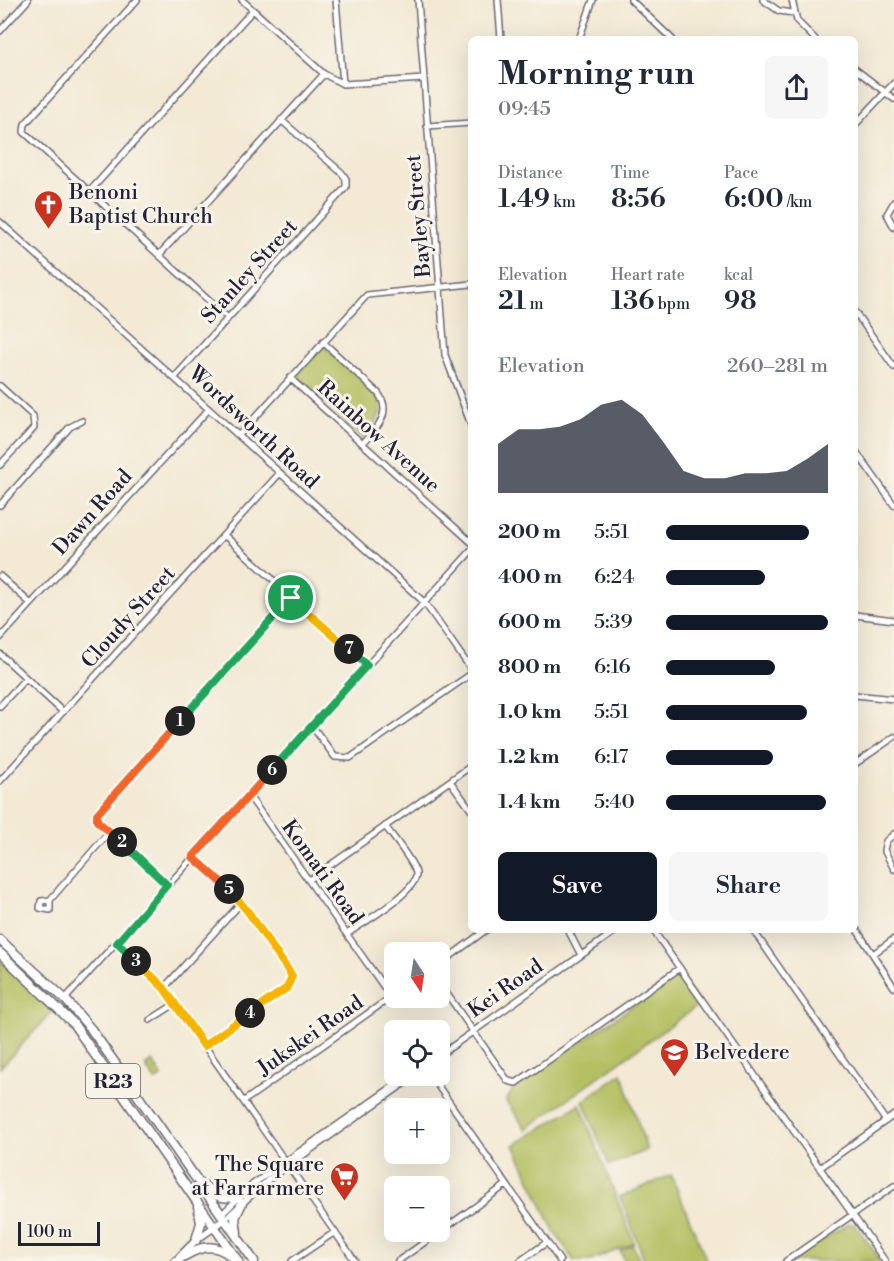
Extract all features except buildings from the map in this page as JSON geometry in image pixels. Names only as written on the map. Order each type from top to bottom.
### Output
[{"type":"main road","name":"R23","points":[[0,940],[65,999],[91,1029],[254,1261]]},
{"type":"main road","name":"R23","points":[[0,953],[73,1023],[237,1261]]},
{"type":"main road","points":[[189,1171],[215,1196],[241,1199],[234,1223],[240,1239]]},
{"type":"main road","points":[[196,1240],[201,1223],[197,1201]]},
{"type":"main road","points":[[175,1261],[195,1249],[211,1246],[225,1251],[237,1261]]},
{"type":"street","points":[[0,31],[28,0]]},
{"type":"street","points":[[137,0],[25,124],[24,129],[27,137],[90,191],[228,318]]},
{"type":"street","points":[[242,0],[324,74],[343,84],[424,79]]},
{"type":"street","points":[[336,0],[343,84]]},
{"type":"street","name":"Bayley Street","points":[[418,0],[446,363],[468,418]]},
{"type":"street","points":[[498,0],[501,36]]},
{"type":"street","points":[[580,36],[593,0]]},
{"type":"street","points":[[631,0],[669,36]]},
{"type":"street","points":[[763,0],[779,11],[794,13]]},
{"type":"street","points":[[792,0],[794,13],[802,28],[811,36]]},
{"type":"street","points":[[90,191],[253,10]]},
{"type":"street","points":[[858,71],[894,99]]},
{"type":"street","points":[[159,255],[324,74]]},
{"type":"street","points":[[858,122],[894,83]]},
{"type":"street","name":"Stanley Street","points":[[175,377],[346,187],[346,179],[342,173],[281,120]]},
{"type":"street","points":[[427,126],[468,123]]},
{"type":"street","points":[[894,202],[887,214],[894,227]]},
{"type":"street","name":"Wordsworth Road","points":[[0,222],[424,602],[468,665]]},
{"type":"street","points":[[239,435],[369,293],[468,284]]},
{"type":"street","points":[[858,316],[894,367]]},
{"type":"street","points":[[323,342],[378,393],[383,402],[383,420],[363,443]]},
{"type":"street","name":"Rainbow Avenue","points":[[290,378],[468,539]]},
{"type":"street","points":[[0,395],[2,388],[33,416],[35,422],[34,428],[0,465]]},
{"type":"street","name":"Dawn Road","points":[[0,638],[209,409]]},
{"type":"street","points":[[0,505],[70,427],[82,421]]},
{"type":"street","points":[[858,454],[894,506]]},
{"type":"street","name":"Cloudy Street","points":[[0,781],[279,474]]},
{"type":"street","points":[[224,535],[367,665]]},
{"type":"street","points":[[65,999],[468,553]]},
{"type":"street","points":[[0,576],[30,603]]},
{"type":"street","points":[[167,885],[95,819],[101,808],[291,598]]},
{"type":"street","points":[[858,615],[894,620]]},
{"type":"street","points":[[0,654],[63,712]]},
{"type":"street","points":[[312,726],[334,757],[346,759],[468,676]]},
{"type":"street","points":[[0,706],[26,678]]},
{"type":"street","points":[[858,695],[894,699]]},
{"type":"street","points":[[858,762],[894,737]]},
{"type":"street","points":[[309,880],[468,768]]},
{"type":"street","points":[[450,781],[468,806]]},
{"type":"street","name":"Komati Road","points":[[249,796],[384,984]]},
{"type":"street","points":[[347,934],[408,891],[415,880],[415,870],[385,826]]},
{"type":"street","points":[[50,900],[110,831]]},
{"type":"street","points":[[894,834],[884,845],[885,855],[894,869]]},
{"type":"street","points":[[193,857],[241,903],[290,971],[292,981],[287,988],[204,1046]]},
{"type":"street","points":[[164,988],[241,903]]},
{"type":"street","points":[[858,932],[894,987]]},
{"type":"street","points":[[450,957],[482,933]]},
{"type":"street","points":[[570,933],[581,954]]},
{"type":"street","name":"Kei Road","points":[[450,1047],[612,933]]},
{"type":"street","points":[[655,933],[885,1261]]},
{"type":"street","points":[[755,933],[886,1121]]},
{"type":"street","points":[[873,954],[894,939]]},
{"type":"street","points":[[117,943],[164,988],[356,1261]]},
{"type":"street","points":[[450,999],[508,1081],[516,1083],[680,968]]},
{"type":"street","name":"Jukskei Road","points":[[244,1101],[384,1002]]},
{"type":"street","points":[[150,1020],[175,1004]]},
{"type":"street","points":[[175,1261],[241,1199],[394,1086]]},
{"type":"street","points":[[287,1164],[400,1086]]},
{"type":"street","points":[[438,1086],[560,1261]]},
{"type":"street","points":[[820,1167],[894,1115]]},
{"type":"street","points":[[398,1261],[506,1185]]},
{"type":"street","points":[[788,1260],[894,1186]]},
{"type":"street","points":[[292,1261],[335,1232]]},
{"type":"street","points":[[520,1261],[546,1243]]},
{"type":"green space","points":[[323,345],[376,393],[382,408],[375,426],[363,439],[297,376]]},
{"type":"green space","points":[[0,960],[53,1011],[0,1068]]},
{"type":"green space","points":[[677,978],[683,980],[700,1004],[526,1129],[506,1101],[514,1088],[670,980]]},
{"type":"green space","points":[[152,1061],[162,1076],[155,1081],[145,1066]]},
{"type":"green space","points":[[622,1073],[647,1150],[609,1165],[583,1101]]},
{"type":"green space","points":[[580,1104],[634,1243],[590,1261],[574,1261],[554,1231],[514,1145]]},
{"type":"green space","points":[[671,1175],[707,1261],[645,1261],[620,1197]]},
{"type":"green space","points":[[850,1223],[857,1227],[881,1261],[793,1261],[796,1256]]},
{"type":"green space","points":[[633,1245],[640,1261],[625,1261],[620,1251]]},
{"type":"place","name":"Benoni Baptist Church","points":[[48,230]]},
{"type":"place","name":"Belvedere","points":[[674,1078]]},
{"type":"place","name":"The Square at Farrarmere","points":[[345,1202]]},
{"type":"route","points":[[291,598],[367,665],[193,857],[236,896],[292,976],[292,981],[287,988],[204,1046],[164,988],[117,943],[167,885],[95,819],[101,808],[291,598]]}]
